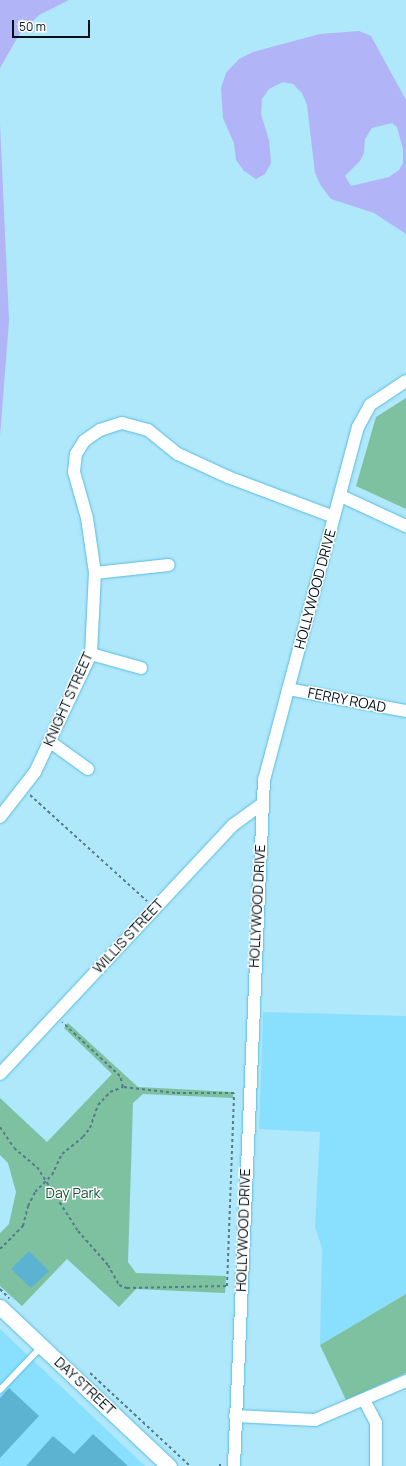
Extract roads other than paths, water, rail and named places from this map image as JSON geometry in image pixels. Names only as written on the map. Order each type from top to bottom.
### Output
[{"type":"street","name":"HOLLYWOOD DRIVE","points":[[234,1466],[261,805],[264,780],[334,517],[341,496],[358,427],[370,405],[406,381]]},
{"type":"street","name":"KNIGHT STREET","points":[[0,817],[23,789],[49,742],[92,654],[95,573],[87,518],[74,472],[76,454],[84,441],[100,430],[122,423],[148,430],[178,454],[228,477],[334,517]]},
{"type":"street","points":[[341,496],[406,526]]},
{"type":"street","points":[[95,573],[169,565]]},
{"type":"street","points":[[92,654],[141,668]]},
{"type":"street","name":"FERRY ROAD","points":[[288,690],[406,711]]},
{"type":"street","points":[[49,742],[88,769]]},
{"type":"street","name":"WILLIS STREET","points":[[0,1074],[233,824],[261,805]]},
{"type":"street","name":"DAY STREET","points":[[6,1303],[42,1346],[169,1466]]},
{"type":"street","points":[[235,1416],[315,1420],[406,1381]]},
{"type":"street","points":[[364,1400],[376,1423],[376,1466]]},
{"type":"lane","points":[[0,1390],[42,1346]]},
{"type":"park label","name":"Day Park","points":[[73,1193]]}]
